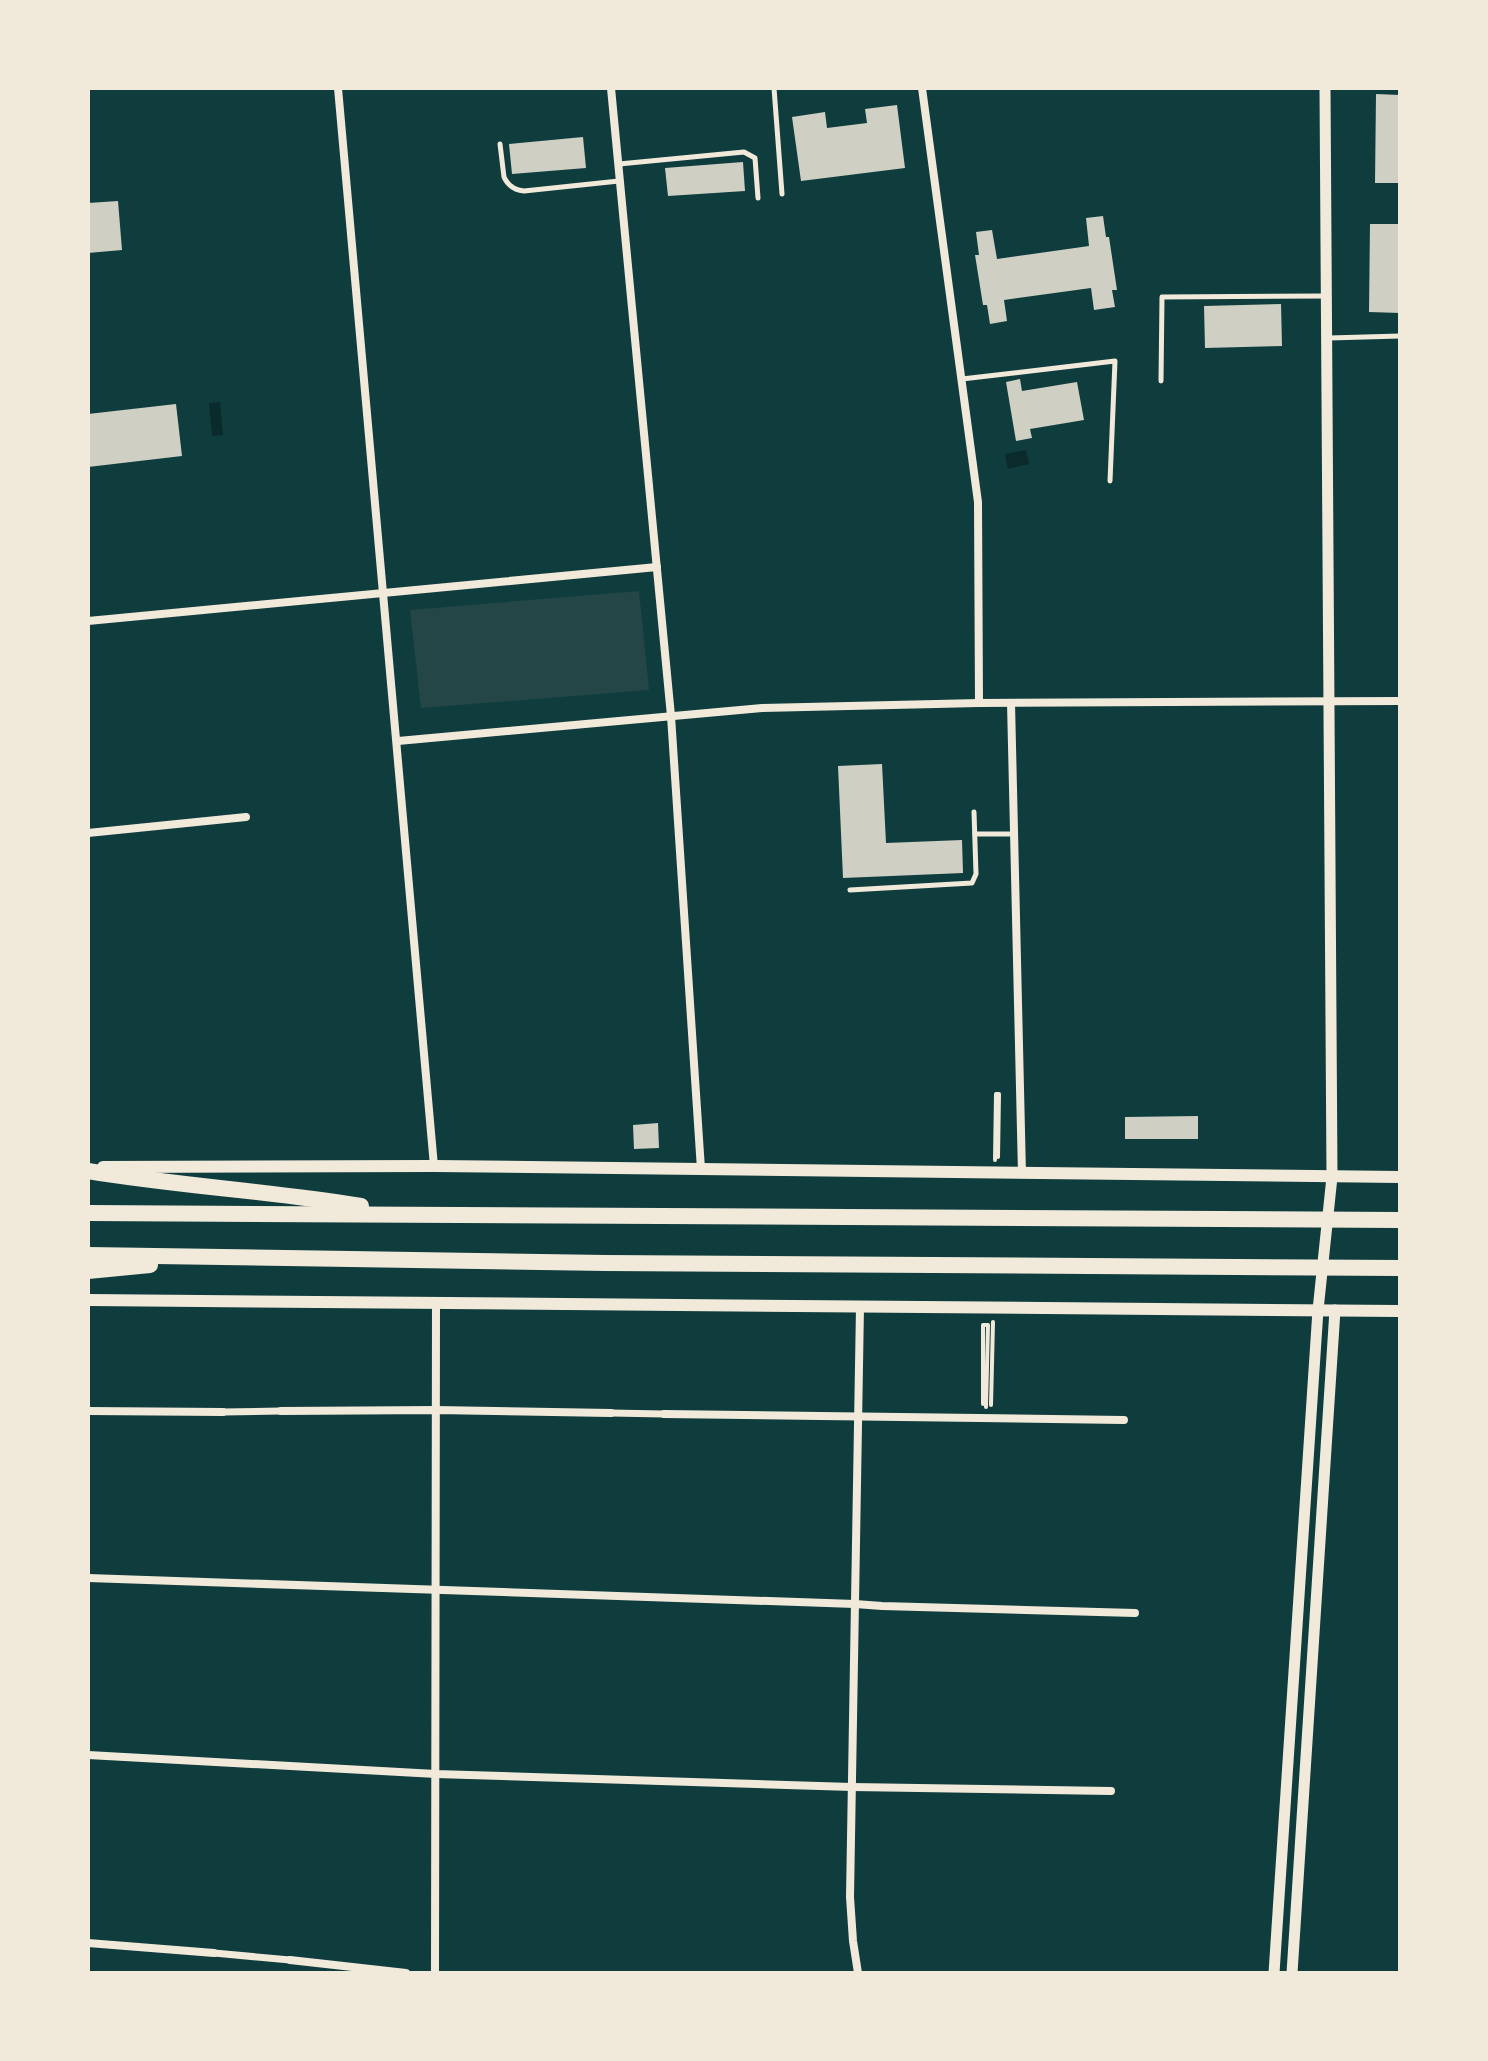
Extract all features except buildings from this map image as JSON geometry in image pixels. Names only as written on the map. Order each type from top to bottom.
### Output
[{"type":"highway","points":[[88,1169],[175,1184],[338,1202],[410,1214]]},
{"type":"highway","points":[[88,1213],[1400,1220]]},
{"type":"highway","points":[[88,1255],[606,1263],[1400,1268]]},
{"type":"highway","points":[[88,1271],[237,1258]]},
{"type":"main road","points":[[88,1169],[434,1166],[997,1170],[1022,1174],[1400,1177]]},
{"type":"main road","points":[[88,1300],[1400,1311]]},
{"type":"street","points":[[338,88],[434,1166]]},
{"type":"street","points":[[611,88],[671,716],[701,1169]]},
{"type":"street","points":[[922,88],[978,502],[979,703]]},
{"type":"street","points":[[1274,1973],[1319,1293],[1332,1177],[1325,88]]},
{"type":"street","points":[[88,621],[657,567]]},
{"type":"street","points":[[398,741],[762,708],[979,703],[1400,701]]},
{"type":"street","points":[[1011,703],[1022,1174]]},
{"type":"street","points":[[88,833],[246,817]]},
{"type":"street","points":[[435,1973],[436,1302]]},
{"type":"street","points":[[858,1973],[850,1897],[860,1307]]},
{"type":"street","points":[[1292,1973],[1335,1310]]},
{"type":"street","points":[[88,1411],[436,1410],[1124,1420]]},
{"type":"street","points":[[88,1578],[1135,1613]]},
{"type":"street","points":[[1298,1603],[1316,1605]]},
{"type":"street","points":[[88,1755],[436,1774],[852,1787],[1111,1791]]},
{"type":"street","points":[[88,1943],[406,1973]]},
{"type":"lane","points":[[774,88],[782,194]]},
{"type":"lane","points":[[500,144],[504,177],[517,190],[620,181]]},
{"type":"lane","points":[[619,164],[744,152],[755,158],[758,198]]},
{"type":"lane","points":[[1161,381],[1162,297],[1326,296]]},
{"type":"lane","points":[[1327,338],[1400,336]]},
{"type":"lane","points":[[962,379],[1115,361],[1110,481]]},
{"type":"lane","points":[[850,890],[972,883],[976,874],[974,812]]},
{"type":"lane","points":[[975,834],[1015,834]]},
{"type":"path","points":[[996,1094],[999,1094],[997,1170],[996,1094]]},
{"type":"path","points":[[983,1325],[988,1325],[990,1340],[986,1417],[983,1325]]},
{"type":"shaded area","points":[[220,402],[223,435],[212,436],[209,403]]},
{"type":"shaded area","points":[[1026,450],[1029,464],[1008,469],[1005,454]]},
{"type":"shaded area","points":[[639,591],[649,690],[421,708],[410,610]]}]
